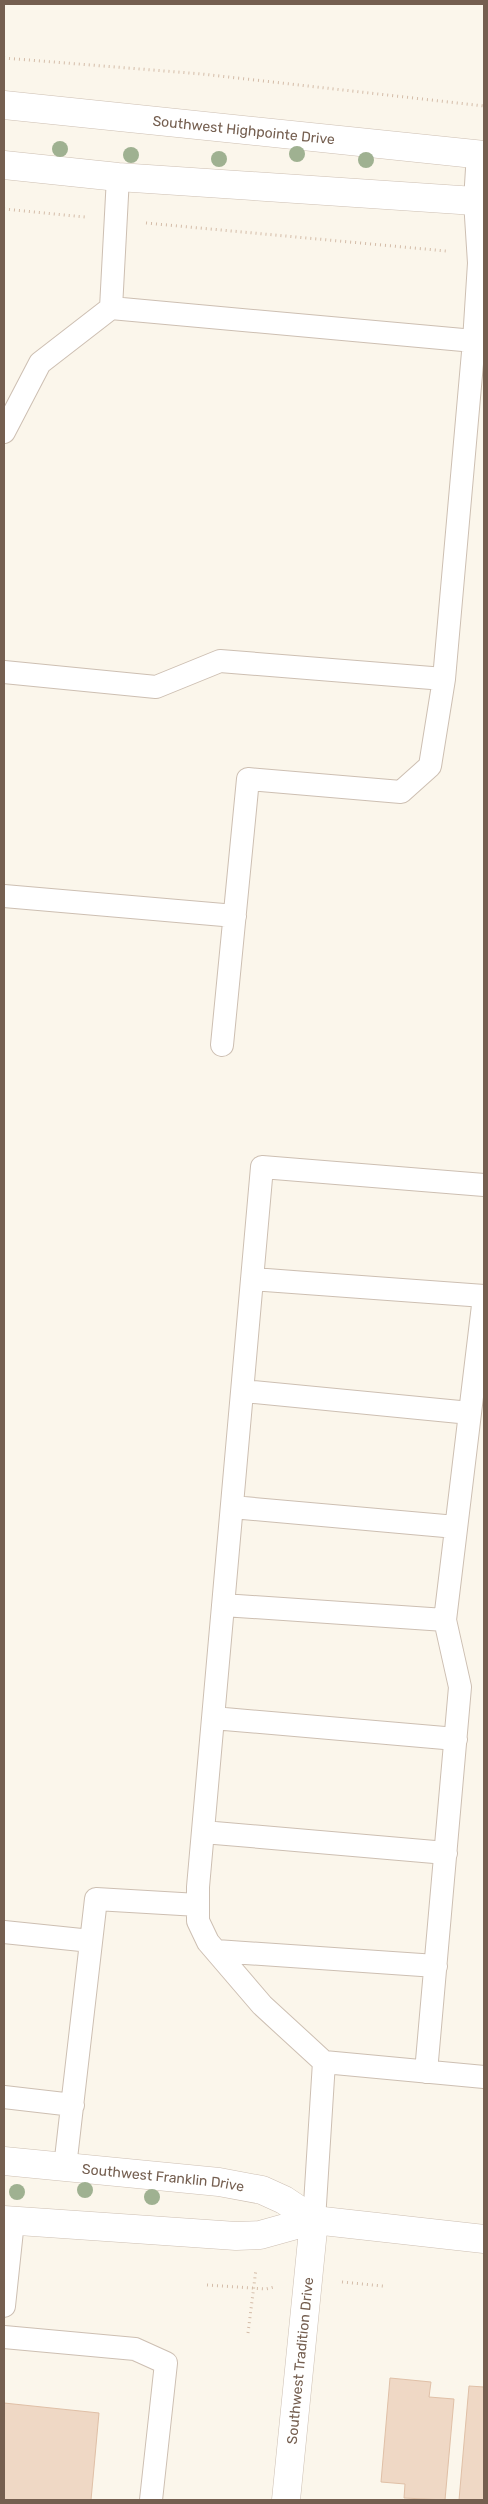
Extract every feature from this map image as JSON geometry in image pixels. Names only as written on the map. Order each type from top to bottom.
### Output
[{"type":"street","name":"Southwest Highpointe Drive","points":[[4,106],[481,154]]},
{"type":"street","points":[[4,166],[118,178],[480,200]]},
{"type":"street","name":"Southwest Franklin Drive","points":[[4,2161],[219,2182],[262,2190],[284,2200],[314,2220]]},
{"type":"street","name":"Southwest Franklin Drive","points":[[8,2220],[236,2236],[260,2235],[314,2220],[484,2239]]},
{"type":"street","name":"Southwest Tradition Drive","points":[[286,2500],[314,2220]]},
{"type":"lane","points":[[222,1045],[248,779],[401,792],[430,766],[444,679],[474,340],[479,254],[481,154]]},
{"type":"lane","points":[[111,308],[118,178]]},
{"type":"lane","points":[[4,432],[40,363],[111,308],[474,340]]},
{"type":"lane","points":[[4,672],[156,687],[220,661],[444,679]]},
{"type":"lane","points":[[4,896],[235,916]]},
{"type":"lane","points":[[484,1185],[262,1167],[198,1905],[198,1921],[208,1942],[262,2005],[324,2062],[484,2077]]},
{"type":"lane","points":[[252,1279],[484,1297],[445,1620],[460,1687],[426,2072]]},
{"type":"lane","points":[[243,1391],[470,1413]]},
{"type":"lane","points":[[232,1507],[456,1527]]},
{"type":"lane","points":[[223,1604],[445,1620]]},
{"type":"lane","points":[[213,1718],[456,1739]]},
{"type":"lane","points":[[203,1832],[446,1853]]},
{"type":"lane","points":[[65,2167],[96,1899],[198,1905]]},
{"type":"lane","points":[[4,1932],[91,1942]]},
{"type":"lane","points":[[216,1950],[436,1966]]},
{"type":"lane","points":[[314,2220],[324,2062]]},
{"type":"lane","points":[[6,2096],[72,2105]]},
{"type":"lane","points":[[4,2306],[8,2220]]},
{"type":"lane","points":[[4,2337],[135,2349],[166,2364],[151,2500]]},
{"type":"path","points":[[4,58],[202,74],[484,106]]},
{"type":"path","points":[[4,209],[479,254]]},
{"type":"building","points":[[390,2378],[431,2382],[429,2397],[454,2399],[445,2500],[404,2498],[405,2484],[381,2482]]},
{"type":"building","points":[[469,2386],[484,2387],[484,2500],[459,2500]]},
{"type":"building","points":[[4,2403],[99,2413],[91,2500],[4,2500]]}]
